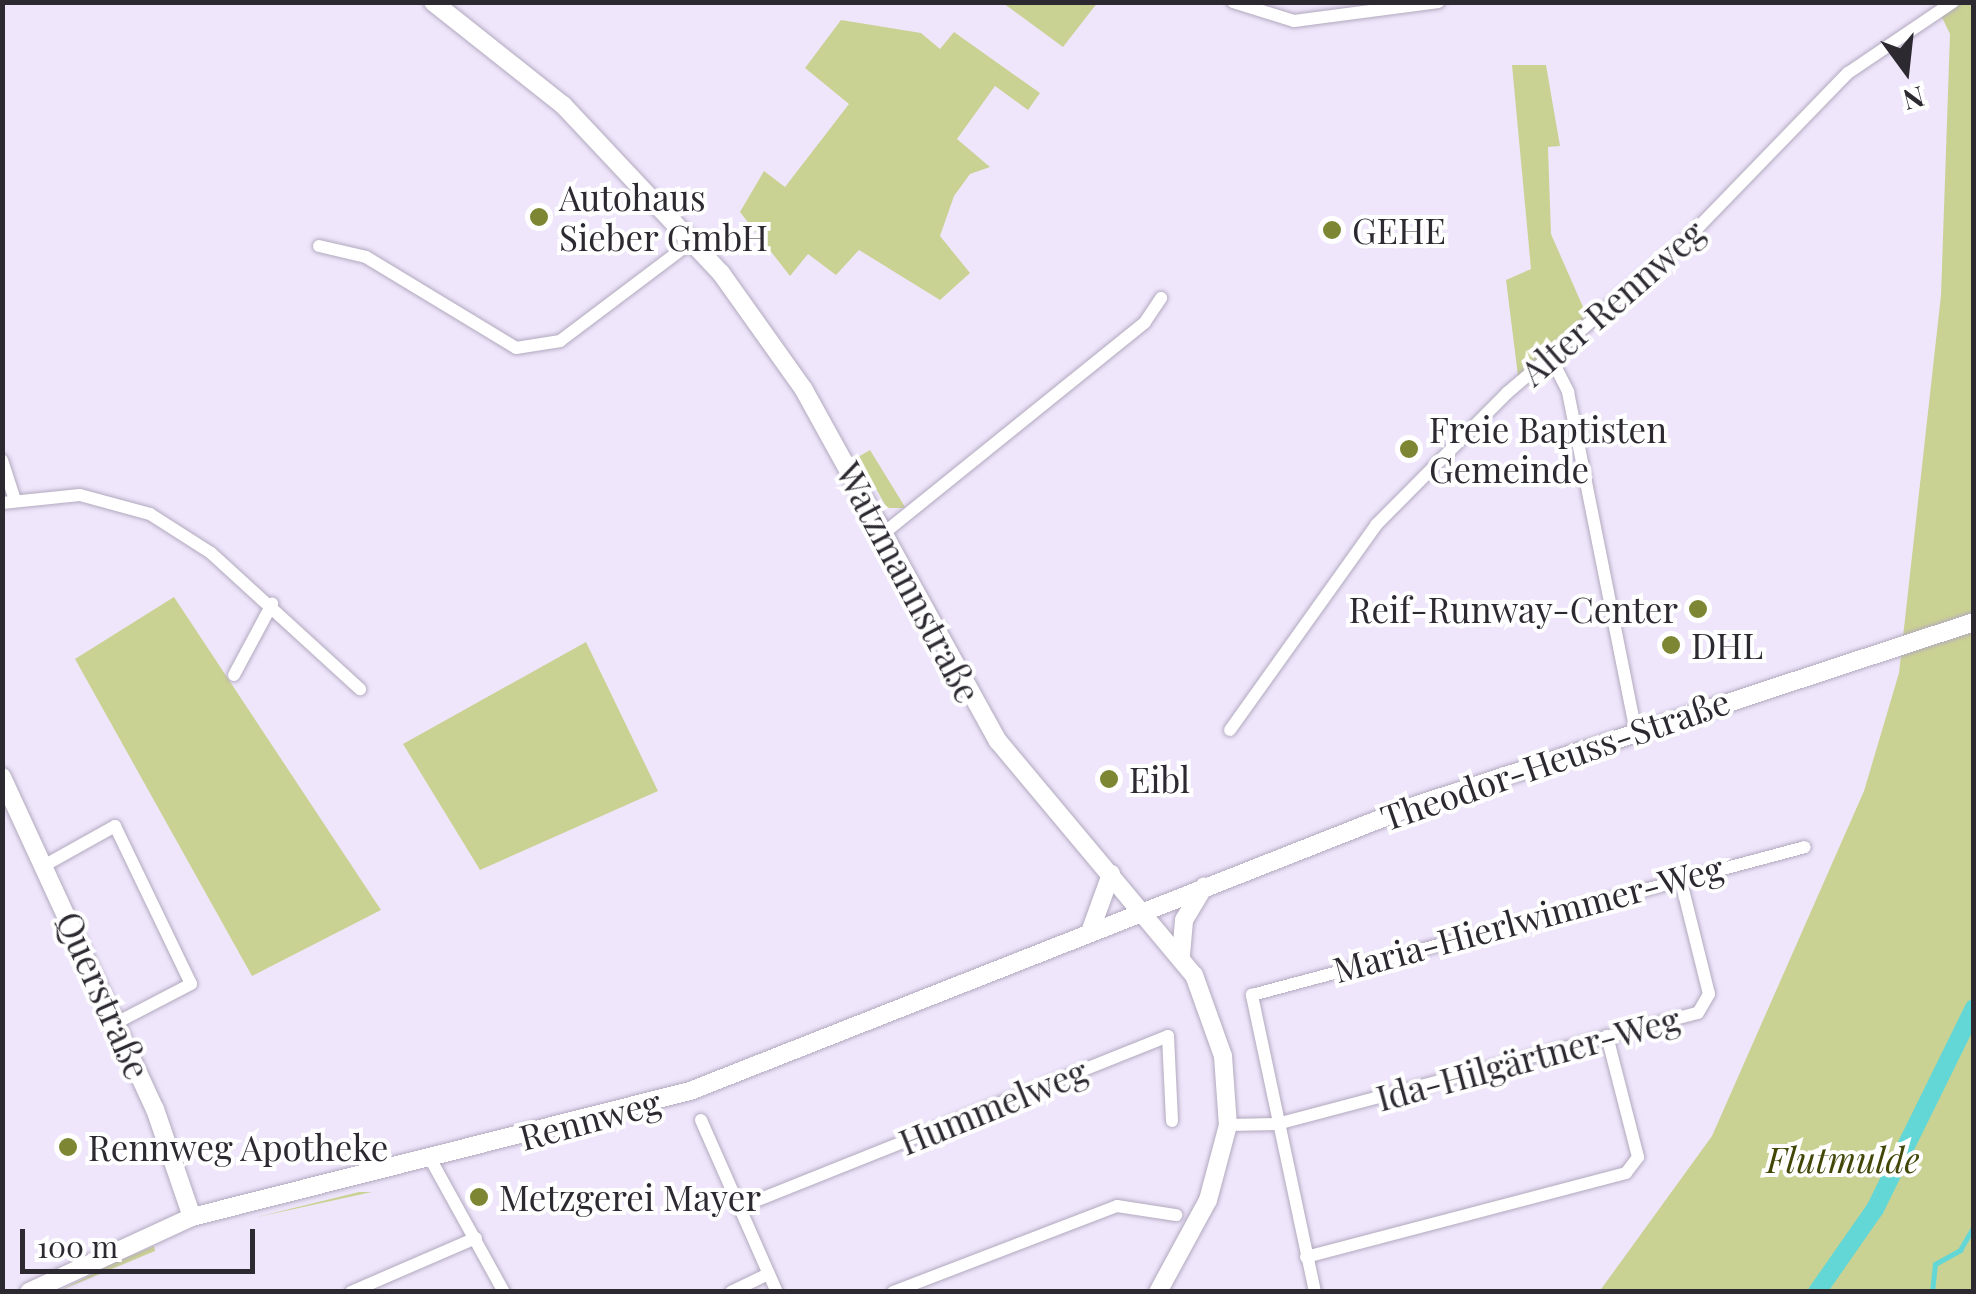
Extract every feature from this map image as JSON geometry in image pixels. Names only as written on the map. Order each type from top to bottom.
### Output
[{"type":"main road","name":"Watzmannstraße","points":[[433,2],[563,106],[694,240],[804,390],[879,537],[998,741],[1181,956],[1218,1040],[1228,1125]]},
{"type":"main road","name":"Theodor-Heuss-Straße","points":[[1141,911],[1636,728],[1974,622]]},
{"type":"main road","name":"Querstraße","points":[[4,784],[48,864],[192,1217]]},
{"type":"main road","points":[[1090,932],[1110,874]]},
{"type":"main road","points":[[1181,956],[1184,920],[1204,887]]},
{"type":"main road","name":"Rennweg","points":[[29,1292],[192,1217],[678,1095],[1141,911]]},
{"type":"main road","points":[[1158,1292],[1208,1200],[1228,1125]]},
{"type":"street","points":[[1233,2],[1294,21],[1439,2]]},
{"type":"street","points":[[1909,2],[1920,17]]},
{"type":"street","name":"Alter Rennweg","points":[[1230,730],[1376,525],[1848,73],[1920,17],[1953,2]]},
{"type":"street","points":[[318,246],[366,257],[516,348],[560,341],[694,240]]},
{"type":"street","points":[[879,537],[1145,322],[1160,298]]},
{"type":"street","points":[[1552,360],[1568,392],[1636,728]]},
{"type":"street","points":[[2,460],[8,500],[80,495],[150,514],[272,604],[360,689]]},
{"type":"street","points":[[234,675],[272,604]]},
{"type":"street","points":[[48,864],[115,826],[190,984],[116,1023]]},
{"type":"street","name":"Maria-Hierlwimmer-Weg","points":[[1278,1124],[1252,995],[1805,846]]},
{"type":"street","name":"Ida-Hilgärtner-Weg","points":[[1228,1125],[1278,1124],[1607,1036],[1710,1002],[1680,878]]},
{"type":"street","name":"Hummelweg","points":[[738,1208],[1168,1036],[1172,1120]]},
{"type":"street","points":[[1306,1257],[1626,1172],[1638,1157],[1607,1036]]},
{"type":"street","points":[[701,1120],[777,1292]]},
{"type":"street","points":[[1278,1124],[1315,1292]]},
{"type":"street","points":[[431,1160],[504,1292]]},
{"type":"street","points":[[893,1292],[1116,1206],[1176,1215]]},
{"type":"street","points":[[352,1292],[476,1238]]},
{"type":"street","points":[[731,1292],[768,1274]]},
{"type":"green space","points":[[1003,2],[1098,2],[1063,47],[1003,3]]},
{"type":"green space","name":"Flutmulde","points":[[1935,3],[1973,3],[1973,1291],[1599,1292],[1712,1136],[1864,791],[1899,673],[1941,295],[1950,34]]},
{"type":"green space","points":[[841,20],[921,33],[940,49],[954,32],[1040,93],[1028,110],[995,86],[957,139],[990,167],[970,174],[954,196],[940,236],[970,273],[940,300],[859,250],[836,275],[808,254],[790,276],[740,212],[764,171],[785,187],[849,104],[805,68]]},
{"type":"green space","points":[[1512,65],[1546,65],[1560,146],[1548,147],[1551,234],[1587,316],[1518,376],[1506,280],[1531,269]]},
{"type":"green space","points":[[870,450],[905,507],[887,508],[858,457]]},
{"type":"green space","points":[[174,597],[381,910],[252,976],[75,659]]},
{"type":"green space","points":[[586,642],[658,791],[480,870],[403,744]]},
{"type":"green space","points":[[359,1192],[372,1192],[253,1218]]},
{"type":"green space","points":[[154,1246],[155,1251],[59,1291],[112,1264]]},
{"type":"waterway","name":"Flutmulde","points":[[1817,1292],[1875,1209],[1974,1008]]},
{"type":"waterway","points":[[1932,1292],[1935,1264],[1960,1250],[1974,1226]]},
{"type":"place","name":"Autohaus Sieber GmbH","points":[[539,217]]},
{"type":"place","name":"GEHE","points":[[1332,230]]},
{"type":"place","name":"Freie Baptisten Gemeinde","points":[[1409,449]]},
{"type":"place","name":"Reif-Runway-Center","points":[[1698,609]]},
{"type":"place","name":"DHL","points":[[1671,645]]},
{"type":"place","name":"Eibl","points":[[1109,779]]},
{"type":"place","name":"Rennweg Apotheke","points":[[68,1147]]},
{"type":"place","name":"Metzgerei Mayer","points":[[479,1197]]}]
